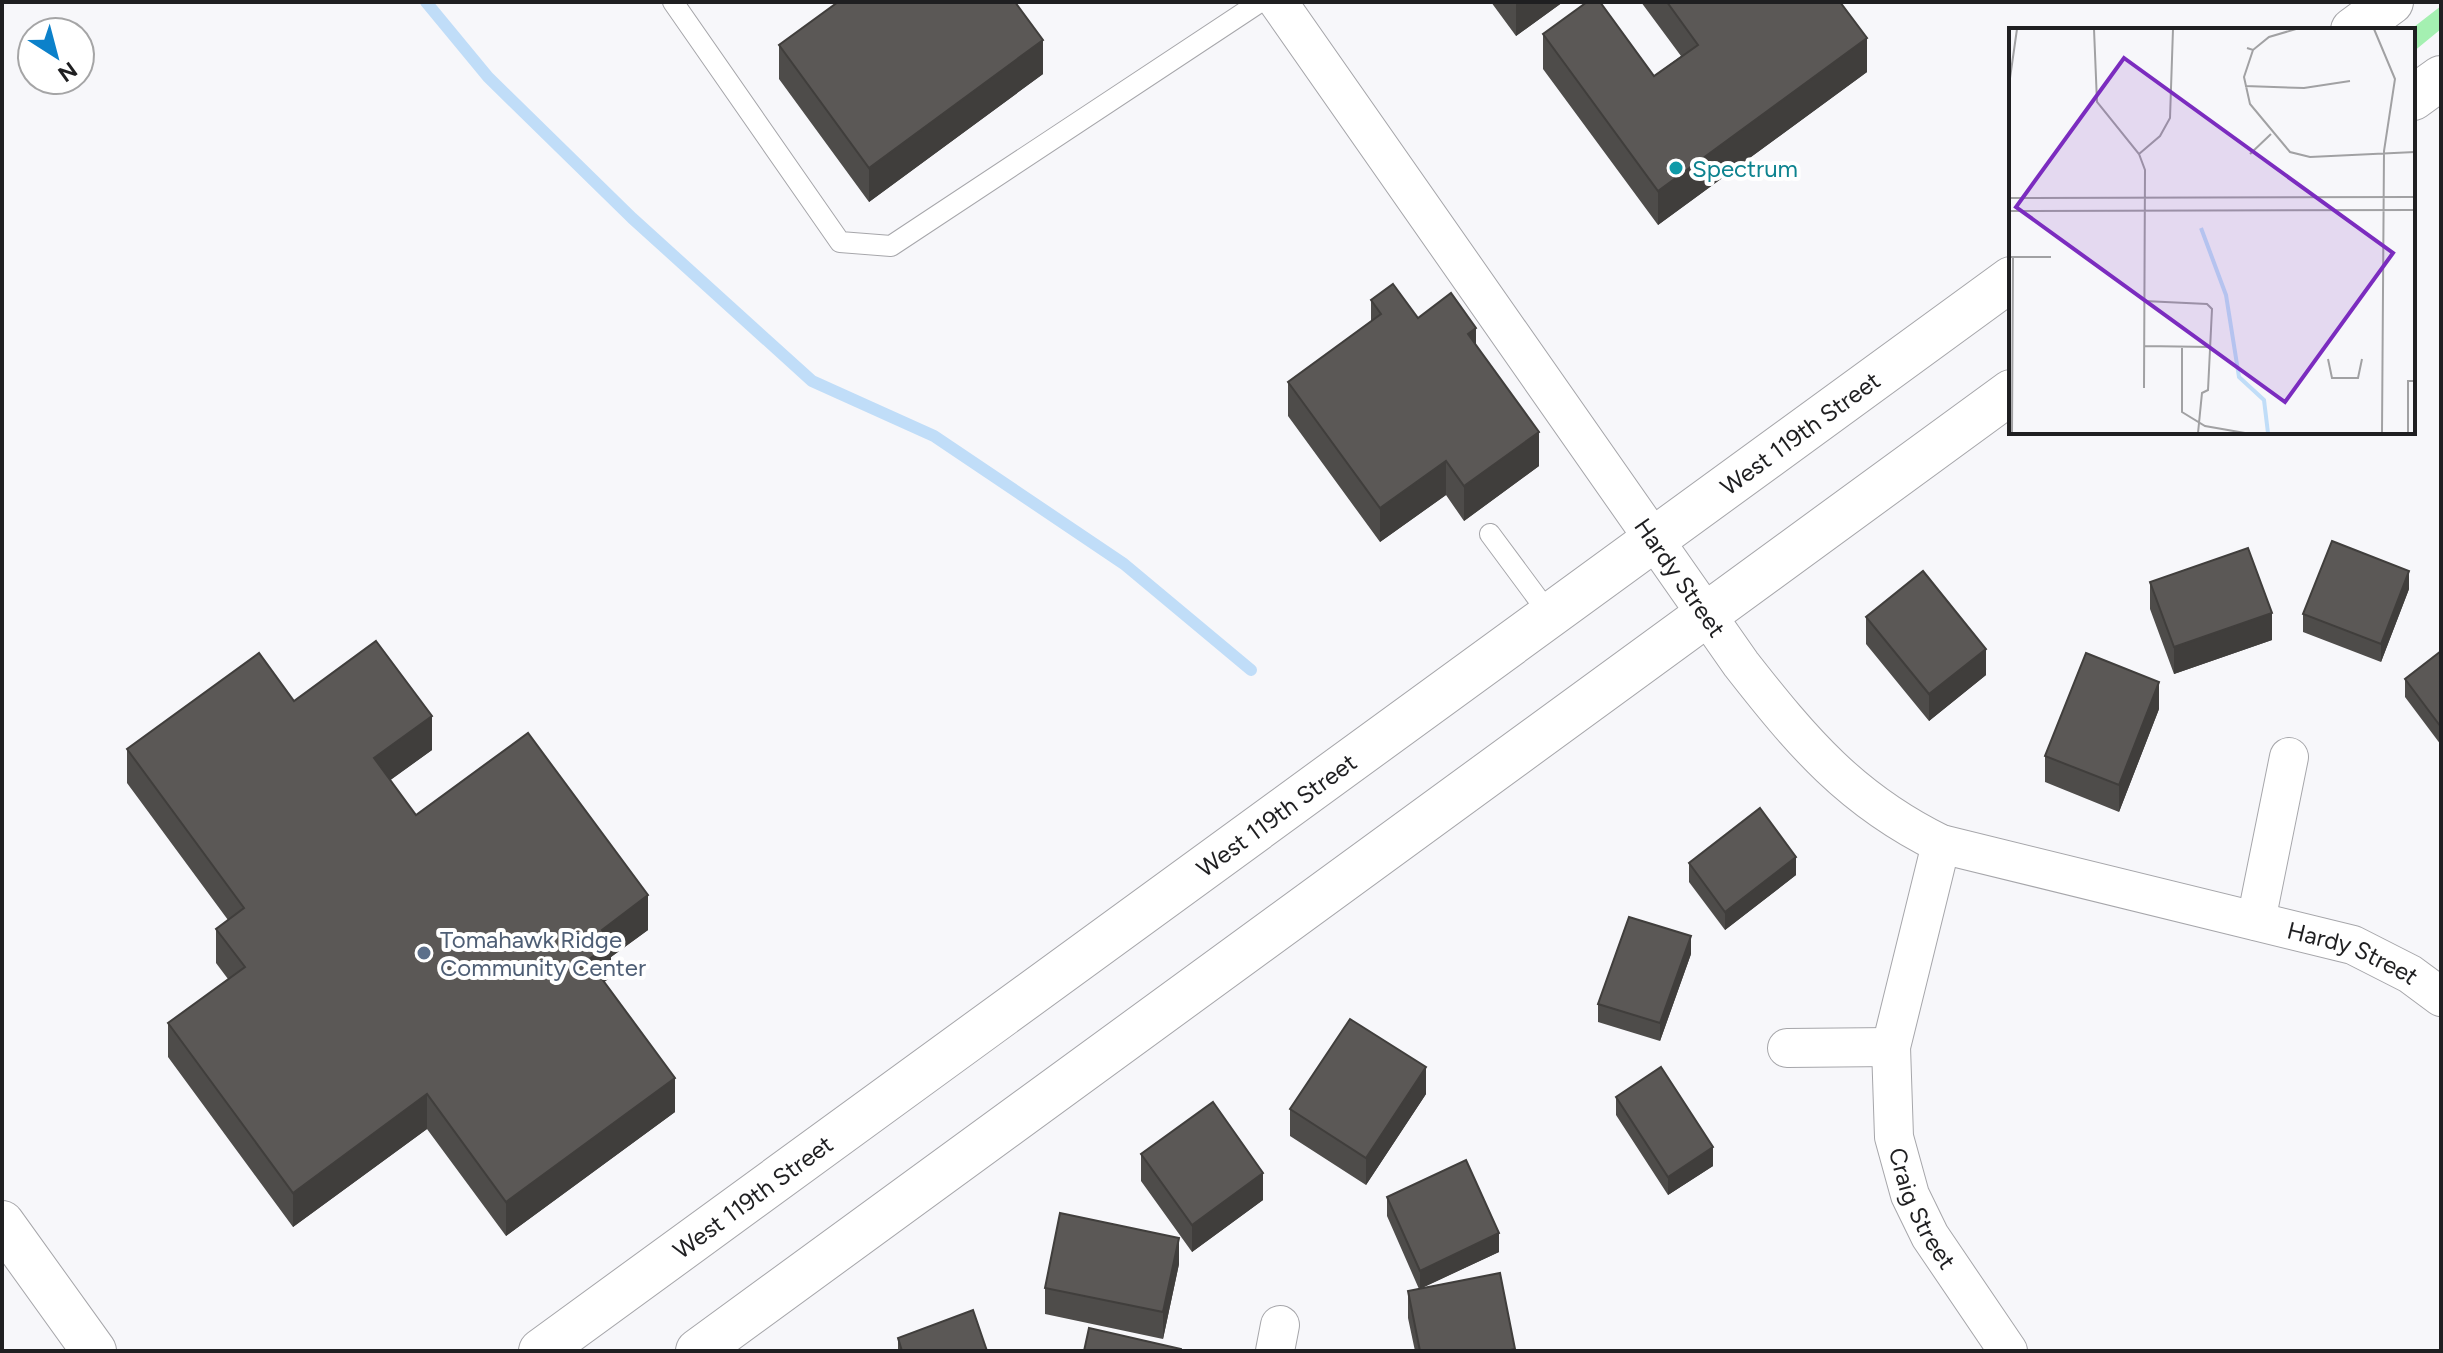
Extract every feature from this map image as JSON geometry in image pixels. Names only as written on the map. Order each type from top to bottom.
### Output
[{"type":"main road","points":[[2356,28],[2391,2]]},
{"type":"main road","points":[[2415,97],[2441,78]]},
{"type":"main road","name":"West 119th Street","points":[[541,1351],[2009,280]]},
{"type":"main road","points":[[698,1351],[2009,393]]},
{"type":"main road","points":[[2,1223],[94,1351]]},
{"type":"street","name":"Hardy Street","points":[[1278,2],[1706,615],[1780,714],[1837,776],[1894,821],[1941,844],[2353,945],[2410,974],[2441,997]]},
{"type":"street","name":"Hardy Street","points":[[2256,921],[2289,757]]},
{"type":"street","name":"Craig Street","points":[[1941,844],[1891,1047],[1894,1137],[1910,1195],[1930,1236],[2008,1351]]},
{"type":"street","points":[[1787,1048],[1891,1047]]},
{"type":"lane","points":[[678,4],[840,242],[891,246],[1260,2]]},
{"type":"lane","points":[[1490,534],[1550,615]]},
{"type":"green space","points":[[2441,6],[2441,29],[2415,50],[2415,28],[2413,28]]},
{"type":"building","points":[[838,2],[1015,2],[1043,40],[869,168],[779,45]]},
{"type":"building","name":"Spectrum","points":[[1587,2],[1600,2],[1654,76],[1698,45],[1667,2],[1840,2],[1867,38],[1658,191],[1543,34]]},
{"type":"building","points":[[1393,284],[1418,318],[1451,293],[1476,328],[1468,334],[1539,432],[1464,486],[1446,461],[1380,508],[1288,382],[1381,314],[1371,300]]},
{"type":"building","points":[[2332,541],[2409,571],[2381,644],[2303,614]]},
{"type":"building","points":[[2248,548],[2272,613],[2174,647],[2150,582]]},
{"type":"building","points":[[1923,571],[1986,649],[1929,694],[1866,617]]},
{"type":"building","name":"Tomahawk Ridge Community Center","points":[[376,641],[432,716],[374,758],[416,815],[528,733],[648,895],[602,930],[611,943],[588,960],[675,1078],[506,1202],[427,1094],[293,1193],[168,1023],[245,967],[216,929],[244,908],[127,749],[259,653],[294,701]]},
{"type":"building","points":[[2441,651],[2441,727],[2405,679]]},
{"type":"building","points":[[2086,653],[2159,682],[2119,785],[2045,756]]},
{"type":"building","points":[[1760,808],[1796,857],[1725,912],[1689,863]]},
{"type":"building","points":[[1629,917],[1691,936],[1660,1023],[1598,1004]]},
{"type":"building","points":[[1350,1019],[1426,1067],[1366,1158],[1290,1109]]},
{"type":"building","points":[[1661,1067],[1713,1147],[1668,1177],[1616,1097]]},
{"type":"building","points":[[1213,1102],[1263,1173],[1192,1225],[1141,1154]]},
{"type":"building","points":[[1466,1160],[1499,1233],[1420,1271],[1387,1197]]},
{"type":"building","points":[[1060,1213],[1179,1238],[1163,1312],[1045,1288]]},
{"type":"building","points":[[1500,1273],[1515,1349],[1420,1351],[1408,1291]]},
{"type":"building","points":[[973,1310],[987,1351],[902,1351],[898,1338]]},
{"type":"building","points":[[1089,1328],[1181,1349],[1181,1351],[1084,1351]]},
{"type":"waterway","points":[[426,2],[488,77],[632,218],[812,381],[934,436],[1124,564],[1251,670]]},
{"type":"place","name":"Spectrum","points":[[1676,168]]},
{"type":"place","name":"Tomahawk Ridge Community Center","points":[[424,953]]}]
